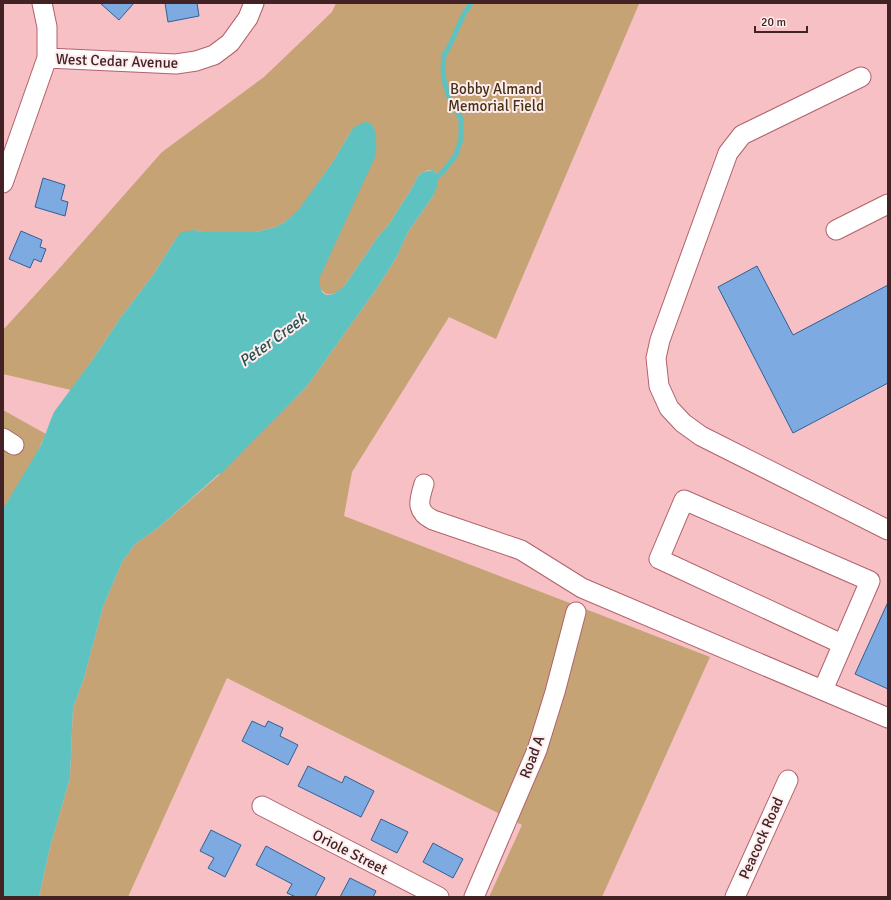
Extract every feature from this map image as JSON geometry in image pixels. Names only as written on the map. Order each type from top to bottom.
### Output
[{"type":"street","points":[[3,183],[47,58],[47,27],[42,3]]},
{"type":"street","name":"West Cedar Avenue","points":[[47,58],[176,64],[196,61],[214,55],[230,43],[248,18],[254,3]]},
{"type":"street","points":[[861,77],[742,135],[728,153],[660,340],[656,358],[659,386],[669,408],[683,423],[700,436],[888,530]]},
{"type":"street","points":[[836,230],[888,204]]},
{"type":"street","points":[[424,484],[420,498],[420,508],[425,516],[522,550],[582,588],[888,718]]},
{"type":"street","points":[[823,690],[870,581],[684,500],[659,558],[842,644]]},
{"type":"street","name":"Road A","points":[[474,897],[536,750],[555,692],[576,612]]},
{"type":"street","name":"Peacock Road","points":[[735,897],[788,780]]},
{"type":"street","name":"Oriole Street","points":[[262,806],[438,897]]},
{"type":"green space","name":"Bobby Almand Memorial Field","points":[[336,3],[639,4],[496,339],[449,317],[352,472],[344,516],[710,657],[602,897],[489,897],[522,825],[227,678],[128,897],[39,897],[50,847],[70,778],[73,708],[84,678],[103,607],[122,562],[135,544],[159,527],[218,476],[307,386],[377,288],[396,258],[408,232],[433,196],[438,178],[436,172],[429,170],[418,176],[389,224],[377,238],[345,285],[337,292],[326,294],[319,288],[319,277],[335,242],[353,128],[332,163],[299,210],[285,222],[276,227],[256,232],[202,232],[195,230],[177,237],[153,275],[121,317],[71,390],[3,374],[3,330],[162,152],[264,77],[332,12]]},
{"type":"green space","points":[[3,410],[46,434],[3,522]]},
{"type":"water","points":[[365,122],[373,126],[375,130],[376,155],[320,277],[321,290],[324,294],[331,295],[345,285],[377,238],[389,224],[418,176],[423,172],[433,170],[436,172],[438,178],[437,187],[433,196],[408,232],[396,258],[377,288],[307,386],[221,474],[219,474],[159,527],[135,544],[122,562],[103,607],[84,678],[73,708],[70,778],[50,847],[39,897],[3,897],[3,509],[41,445],[54,412],[91,362],[121,317],[153,275],[177,237],[182,232],[195,230],[202,232],[256,232],[276,227],[285,222],[299,209],[332,163],[353,128]]},
{"type":"building","points":[[100,3],[134,3],[119,20]]},
{"type":"building","points":[[165,3],[197,3],[199,16],[168,22]]},
{"type":"building","points":[[43,178],[65,185],[61,200],[68,202],[65,216],[35,207]]},
{"type":"building","points":[[21,231],[42,240],[40,247],[46,249],[41,262],[34,259],[30,268],[9,259]]},
{"type":"building","points":[[757,266],[793,335],[888,285],[888,383],[793,433],[718,287]]},
{"type":"building","points":[[888,602],[888,689],[855,674]]},
{"type":"building","points":[[252,721],[265,727],[268,721],[283,728],[280,736],[298,745],[288,765],[242,741]]},
{"type":"building","points":[[308,766],[342,783],[345,776],[374,791],[361,817],[298,786]]},
{"type":"building","points":[[381,819],[408,832],[397,853],[371,840]]},
{"type":"building","points":[[211,830],[241,845],[225,877],[208,868],[214,858],[200,851]]},
{"type":"building","points":[[433,843],[463,859],[453,878],[423,862]]},
{"type":"building","points":[[266,846],[325,878],[315,897],[296,897],[287,893],[292,884],[256,865]]},
{"type":"building","points":[[350,878],[376,891],[373,897],[340,897]]},
{"type":"waterway","name":"Peter Creek","points":[[432,180],[441,174],[456,155],[461,139],[461,119],[448,95],[444,80],[444,55],[471,3]]}]
